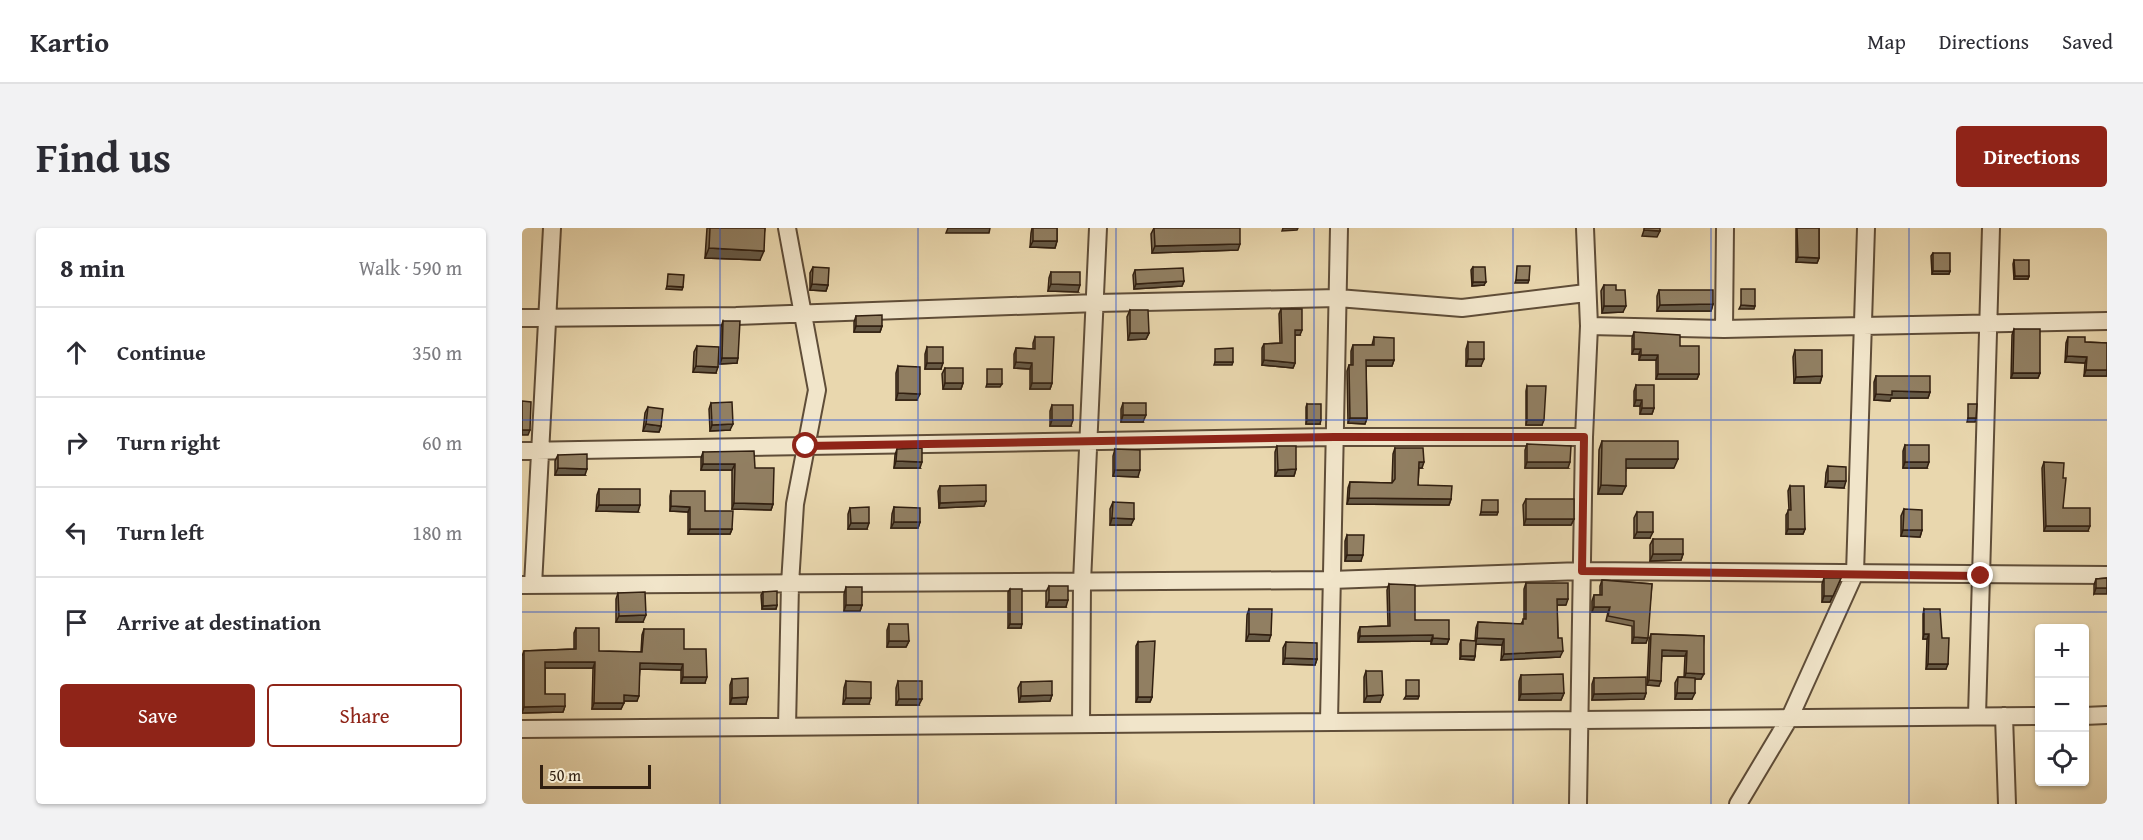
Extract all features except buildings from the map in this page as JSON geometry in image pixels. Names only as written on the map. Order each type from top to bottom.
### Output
[{"type":"street","points":[[552,228],[540,451],[528,585],[1331,580],[1582,571],[1981,576],[2107,575]]},
{"type":"street","points":[[787,228],[817,390],[795,504],[790,584],[787,726]]},
{"type":"street","points":[[1081,724],[1082,582],[1097,303],[1098,228]]},
{"type":"street","points":[[1329,721],[1339,228]]},
{"type":"street","points":[[1578,804],[1584,437],[1589,326],[1585,228]]},
{"type":"street","points":[[1724,329],[1725,228]]},
{"type":"street","points":[[1738,804],[1790,717],[1856,573],[1866,228]]},
{"type":"street","points":[[1977,716],[1991,228]]},
{"type":"street","points":[[522,318],[736,316],[1097,303],[1338,298],[1462,308],[1586,293]]},
{"type":"street","points":[[1589,326],[1724,329],[2107,321]]},
{"type":"street","points":[[522,451],[1334,437],[1584,437]]},
{"type":"street","points":[[2089,716],[2107,715]]},
{"type":"street","points":[[2004,716],[2007,804]]},
{"type":"street","points":[[522,729],[2035,716]]},
{"type":"route","points":[[806,446],[1334,437],[1584,437],[1582,571],[1981,576]]}]
